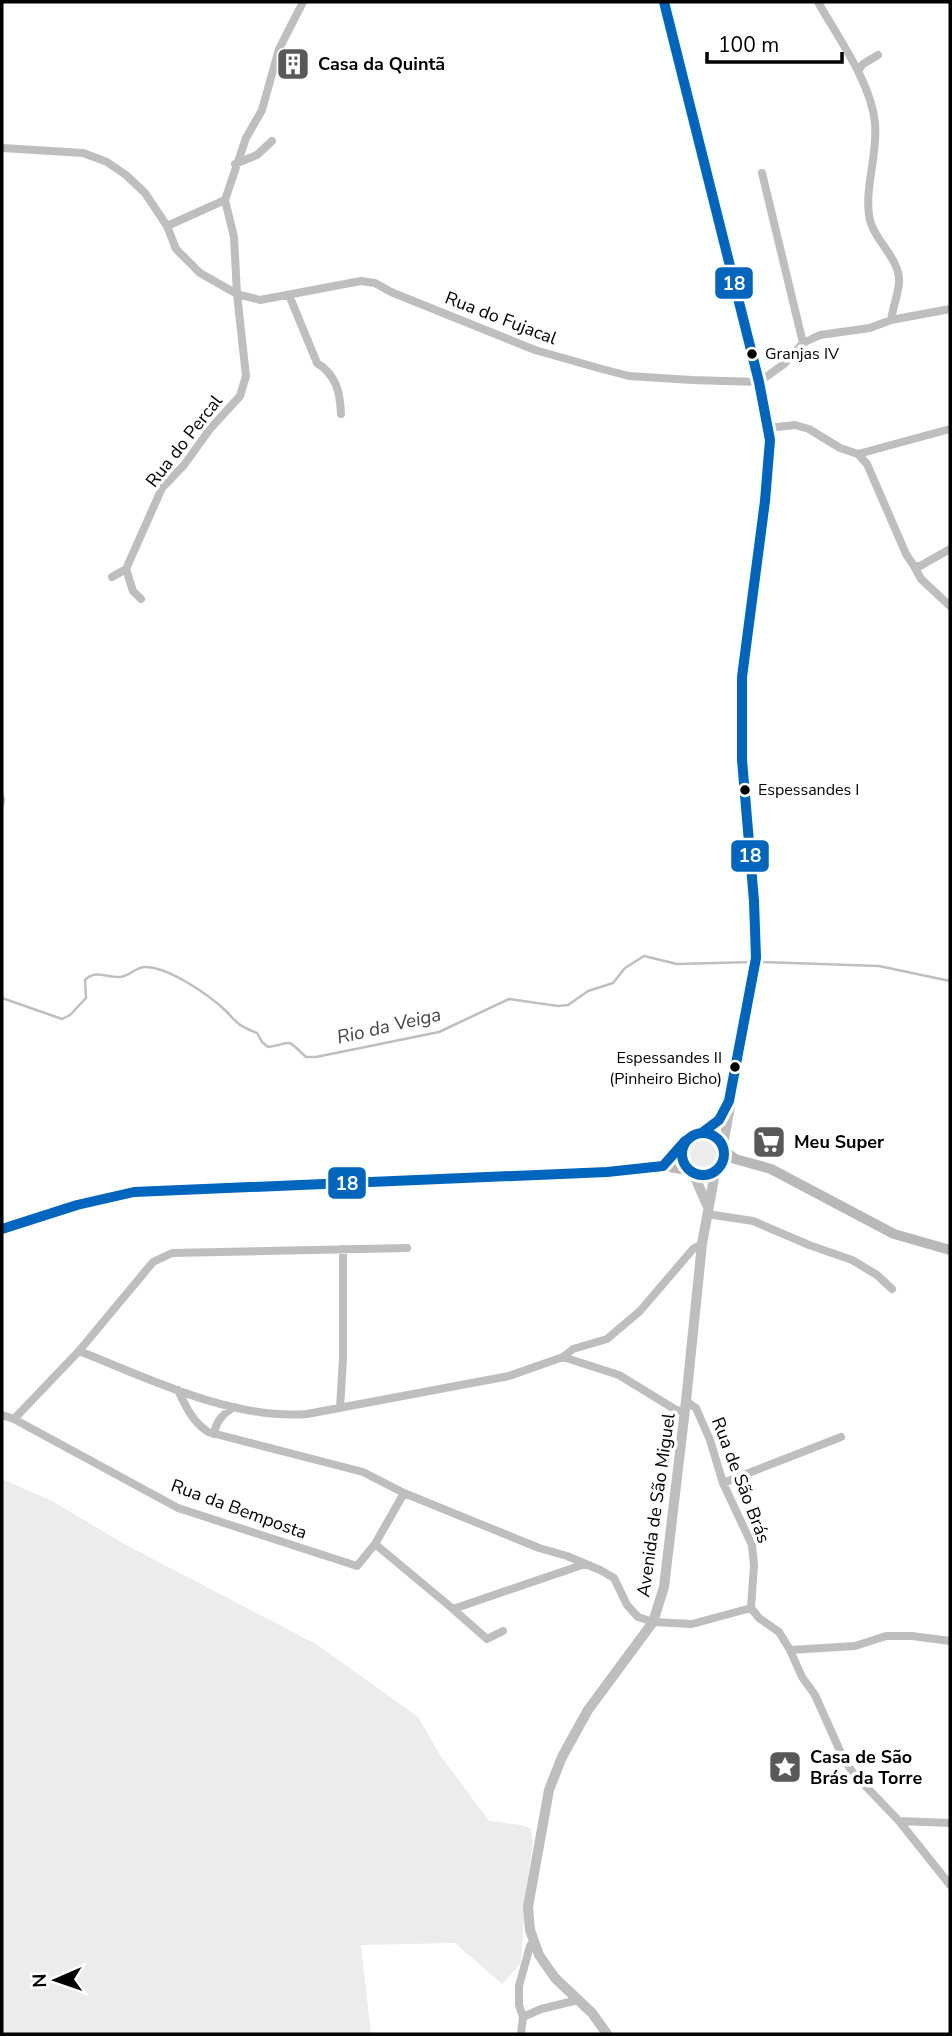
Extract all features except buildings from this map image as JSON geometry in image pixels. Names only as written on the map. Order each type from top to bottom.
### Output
[{"type":"main road","points":[[663,1166],[690,1136],[703,1132],[712,1134],[735,1159],[771,1169],[894,1234],[950,1250]]},
{"type":"main road","points":[[685,1141],[681,1156],[691,1172]]},
{"type":"main road","points":[[717,1171],[725,1158],[724,1149]]},
{"type":"main road","points":[[2,1229],[77,1205],[134,1192],[607,1172],[663,1166],[709,1176],[717,1171],[759,1166]]},
{"type":"street","points":[[167,226],[225,201],[235,164],[262,110],[279,49],[303,2]]},
{"type":"street","points":[[664,2],[759,382],[770,440],[765,501],[742,677],[742,760],[754,901],[755,970],[729,1101],[724,1149]]},
{"type":"street","points":[[818,2],[864,81],[875,123],[868,193],[869,217],[875,236],[895,267],[899,282],[891,320]]},
{"type":"street","points":[[858,71],[863,64],[878,55]]},
{"type":"street","points":[[235,164],[257,155],[272,141]]},
{"type":"street","points":[[2,148],[83,153],[107,162],[145,193],[167,226],[176,249],[200,273],[237,294]]},
{"type":"street","points":[[762,173],[803,343]]},
{"type":"street","name":"Rua do Percal","points":[[126,569],[162,488],[240,396],[244,386],[246,376],[234,237],[225,201]]},
{"type":"street","name":"Rua do Fujacal","points":[[237,294],[260,300],[361,281],[375,283],[391,292],[535,350],[629,376],[759,382]]},
{"type":"street","points":[[289,295],[317,363],[326,369],[336,382],[341,414]]},
{"type":"street","points":[[759,382],[784,364],[803,343],[820,335],[870,328],[891,320],[950,309]]},
{"type":"street","points":[[768,428],[795,425],[809,429],[839,448],[858,454],[867,464],[906,554],[921,579],[950,606]]},
{"type":"street","points":[[858,454],[950,429]]},
{"type":"street","points":[[914,566],[920,566],[950,549]]},
{"type":"street","points":[[112,577],[126,569],[134,590],[141,599]]},
{"type":"street","points":[[703,1132],[717,1124],[729,1101]]},
{"type":"street","name":"Avenida de São Miguel","points":[[607,2034],[592,2013],[555,1978],[540,1955],[530,1930],[528,1907],[549,1790],[562,1757],[588,1710],[653,1622],[664,1587],[702,1244],[717,1171]]},
{"type":"street","points":[[691,1172],[704,1193],[708,1211],[753,1221],[852,1260],[877,1275],[892,1289]]},
{"type":"street","points":[[79,1350],[178,1390],[234,1407],[285,1416],[340,1408],[509,1376],[563,1357],[573,1349],[607,1339],[640,1311],[693,1249],[702,1244]]},
{"type":"street","points":[[14,1419],[79,1350],[153,1262],[172,1253],[407,1248]]},
{"type":"street","points":[[340,1408],[343,1249]]},
{"type":"street","points":[[563,1357],[618,1375],[676,1410],[686,1407]]},
{"type":"street","points":[[178,1390],[197,1424],[214,1434],[363,1472],[404,1493],[614,1578],[626,1605],[638,1617],[653,1622],[692,1624],[751,1608],[759,1618],[779,1632],[802,1677],[815,1695],[844,1760],[899,1821],[950,1885]]},
{"type":"street","points":[[214,1434],[223,1414],[234,1407]]},
{"type":"street","name":"Rua de São Brás","points":[[686,1407],[696,1408],[710,1440],[723,1483],[752,1545],[754,1565],[751,1608]]},
{"type":"street","name":"Rua da Bemposta","points":[[2,1415],[178,1508],[357,1566],[376,1544]]},
{"type":"street","points":[[723,1483],[841,1437]]},
{"type":"street","points":[[404,1493],[376,1544],[487,1639],[503,1631]]},
{"type":"street","points":[[453,1609],[585,1564]]},
{"type":"street","points":[[790,1650],[855,1646],[886,1636],[950,1641]]},
{"type":"street","points":[[899,1821],[950,1822]]},
{"type":"street","points":[[521,2034],[523,2017],[519,2006],[519,1986],[530,1946],[534,1941]]},
{"type":"street","points":[[523,2017],[541,2009],[578,2000]]},
{"type":"shaded area","points":[[703,1138],[715,1142],[719,1154],[715,1166],[703,1170],[691,1166],[687,1154],[691,1142]]},
{"type":"shaded area","points":[[2,1479],[52,1501],[126,1545],[316,1644],[418,1717],[440,1755],[489,1821],[522,1825],[531,1829],[533,1843],[526,1888],[521,1963],[502,1984],[455,1943],[361,1945],[371,2034],[2,2034]]},
{"type":"waterway","points":[[2,794],[2,808]]},
{"type":"waterway","name":"Rio da Veiga","points":[[2,998],[62,1019],[70,1015],[86,998],[85,980],[89,977],[97,974],[120,977],[142,967],[155,968],[199,990],[240,1025],[257,1033],[268,1047],[289,1043],[306,1057],[316,1057],[439,1032],[509,999],[568,1005],[588,991],[613,983],[625,968],[644,956],[677,964],[752,962]]},
{"type":"waterway","name":"Rio da Veiga","points":[[759,962],[879,966],[950,981]]},
{"type":"transit line","name":"18","points":[[664,2],[759,382],[770,440],[765,501],[742,677],[742,760],[756,958],[729,1101],[719,1120],[703,1132]]},
{"type":"transit line","name":"18","points":[[703,1133],[718,1139],[724,1154],[718,1169],[703,1175],[688,1169],[682,1154],[688,1139],[703,1133]]},
{"type":"transit line","name":"18","points":[[2,1229],[77,1205],[134,1192],[607,1172],[663,1166],[685,1141]]},
{"type":"place","name":"Casa da Quintã","points":[[293,64]]},
{"type":"place","name":"Granjas IV","points":[[752,354]]},
{"type":"place","name":"Espessandes I","points":[[745,790]]},
{"type":"place","name":"Espessandes II (Pinheiro Bicho)","points":[[735,1067]]},
{"type":"place","name":"Meu Super","points":[[769,1142]]},
{"type":"place","name":"Casa de São Brás da Torre","points":[[785,1767]]}]
